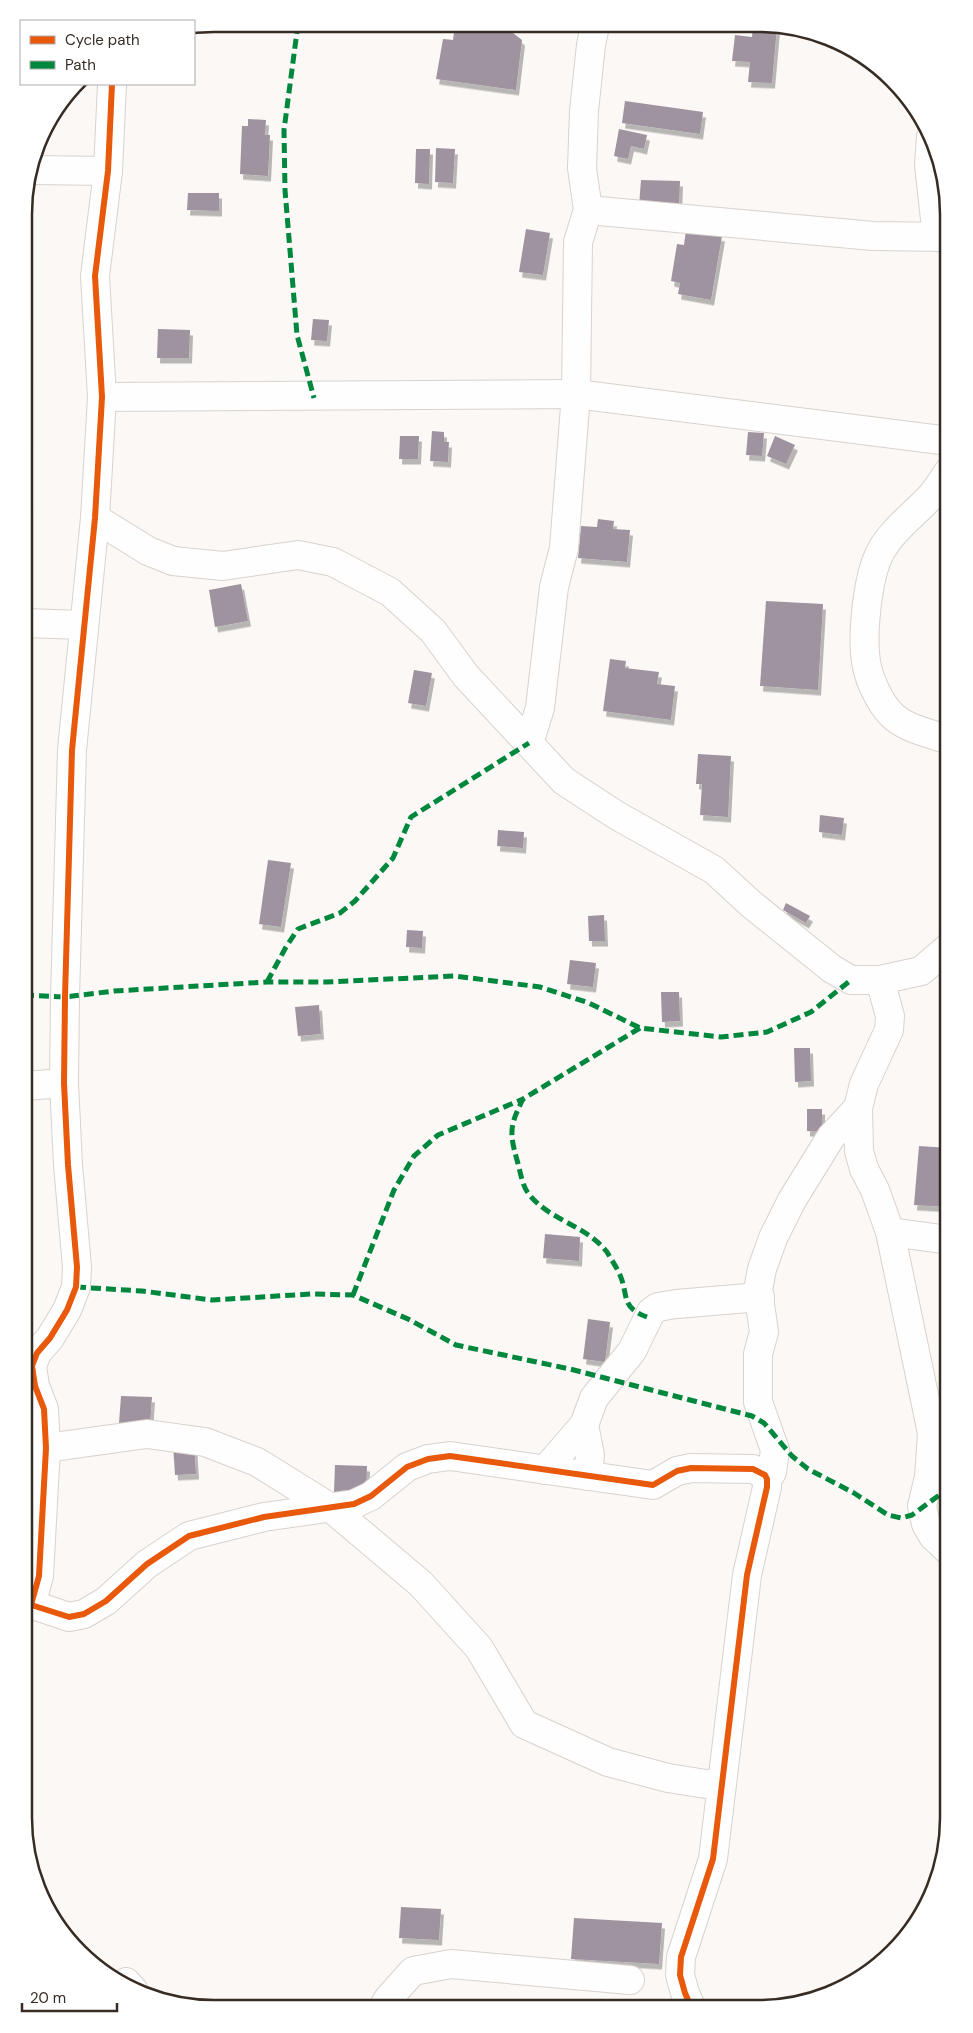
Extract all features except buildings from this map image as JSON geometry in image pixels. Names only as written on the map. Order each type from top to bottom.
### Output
[{"type":"street","points":[[529,743],[540,708],[554,587],[564,548],[576,394],[578,242],[588,210],[582,168],[584,111],[594,32]]},
{"type":"street","points":[[32,1592],[39,1576],[46,1448],[44,1409],[36,1386],[32,1366],[37,1353],[50,1338],[67,1310],[76,1287],[77,1267],[68,1165],[64,1083],[72,750],[95,518],[102,397],[95,276],[108,171],[112,85]]},
{"type":"street","points":[[930,154],[930,165],[940,220]]},
{"type":"street","points":[[38,170],[108,171]]},
{"type":"street","points":[[588,210],[873,236],[940,237]]},
{"type":"street","points":[[102,397],[314,398],[576,394],[940,440]]},
{"type":"street","points":[[940,484],[933,494],[894,533],[881,552],[874,570],[865,617],[867,667],[879,697],[890,714],[903,724],[940,737]]},
{"type":"street","points":[[95,518],[148,551],[173,561],[223,566],[298,555],[333,562],[390,592],[433,631],[466,676],[564,781],[616,815],[714,870],[751,904],[832,969],[851,980],[880,980],[921,971],[940,955]]},
{"type":"street","points":[[32,623],[83,625]]},
{"type":"street","points":[[880,980],[890,1016],[889,1030],[864,1084],[858,1108],[859,1151],[864,1169],[875,1190],[890,1232],[932,1433],[929,1476],[922,1506],[926,1524],[933,1536],[940,1543]]},
{"type":"street","points":[[32,1085],[64,1083]]},
{"type":"street","points":[[688,2000],[680,1975],[681,1957],[713,1859],[747,1575],[767,1479],[772,1472],[775,1450],[758,1402],[758,1354],[764,1332],[758,1290],[762,1269],[773,1238],[792,1200],[831,1137],[858,1108]]},
{"type":"street","points":[[890,1232],[940,1239]]},
{"type":"street","points":[[545,1470],[584,1425],[594,1398],[632,1351],[651,1312],[658,1307],[676,1304],[760,1297]]},
{"type":"street","points":[[584,1425],[590,1454],[588,1476]]},
{"type":"street","points":[[46,1448],[147,1434],[206,1442],[257,1462],[331,1508],[421,1584],[446,1609],[479,1648],[524,1724],[608,1762],[668,1778],[706,1784],[722,1783]]},
{"type":"street","points":[[32,1606],[69,1617],[84,1614],[106,1601],[147,1564],[189,1536],[264,1517],[354,1504],[371,1496],[407,1466],[428,1459],[450,1456],[653,1484],[677,1471],[691,1468],[753,1469],[765,1475],[767,1479]]},
{"type":"street","points":[[387,2000],[413,1971],[452,1964],[630,1980]]},
{"type":"marked path","points":[[297,32],[284,130],[285,190],[297,335],[314,398]]},
{"type":"marked path","points":[[267,982],[298,929],[340,913],[355,901],[393,858],[411,817],[529,743]]},
{"type":"marked path","points":[[32,995],[65,997],[114,991],[267,982],[326,982],[455,976],[540,987],[589,1003],[640,1028],[721,1037],[767,1032],[811,1012],[851,980]]},
{"type":"marked path","points":[[640,1028],[523,1099],[513,1122],[512,1135],[521,1177],[528,1193],[546,1210],[589,1235],[607,1252],[619,1272],[629,1305],[638,1313],[647,1317]]},
{"type":"marked path","points":[[353,1295],[394,1190],[414,1156],[438,1135],[523,1099]]},
{"type":"marked path","points":[[76,1287],[142,1291],[212,1300],[311,1294],[353,1295],[408,1319],[456,1345],[570,1369],[752,1416],[764,1423],[792,1456],[808,1469],[854,1493],[888,1515],[901,1518],[912,1515],[940,1495]]},
{"type":"cycle path","points":[[32,1366],[37,1353],[50,1338],[67,1310],[76,1287],[77,1267],[68,1165],[64,1083],[72,750],[95,518],[102,397],[95,276],[108,171],[112,85]]},
{"type":"cycle path","points":[[32,1366],[35,1386],[44,1409],[46,1448],[39,1576],[32,1601]]},
{"type":"cycle path","points":[[32,1605],[69,1617],[84,1614],[106,1601],[147,1564],[189,1536],[264,1517],[354,1504],[371,1496],[407,1467],[428,1459],[450,1456],[653,1485],[677,1471],[691,1468],[753,1469],[765,1475],[767,1487],[747,1575],[713,1859],[681,1957],[680,1975],[688,2000]]}]
